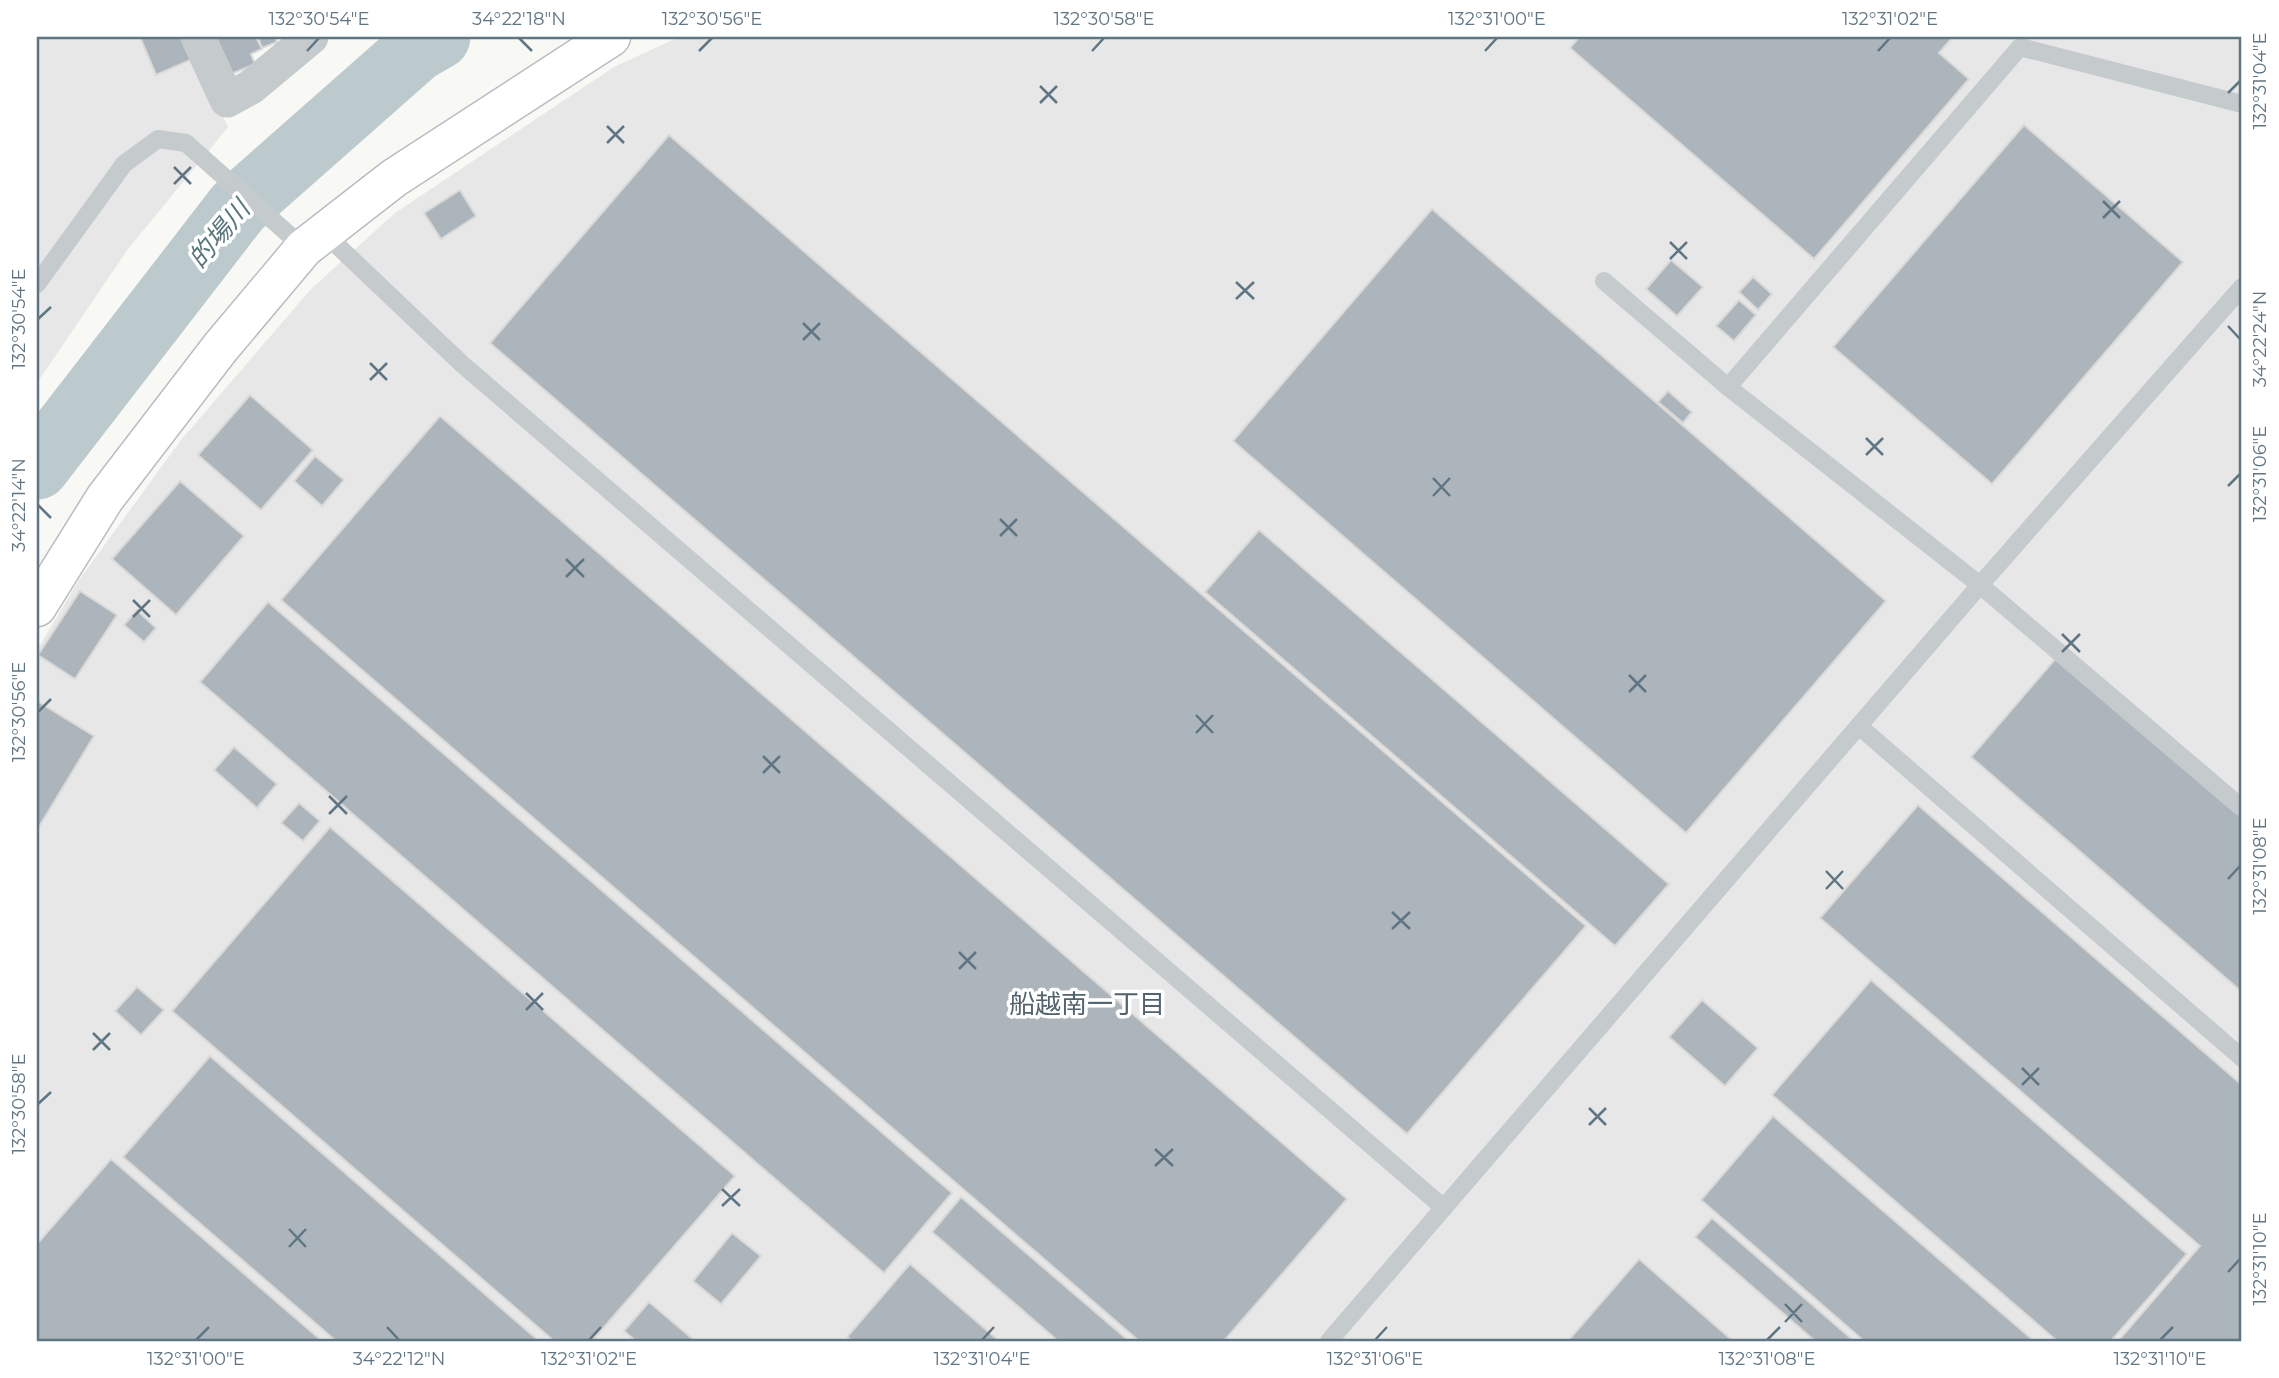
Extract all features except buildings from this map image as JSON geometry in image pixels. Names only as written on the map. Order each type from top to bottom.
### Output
[{"type":"street","points":[[198,37],[227,100],[251,87],[311,37]]},
{"type":"street","points":[[37,607],[105,498],[220,348],[302,235],[611,37]]},
{"type":"lane","points":[[1728,387],[2020,47],[2242,104]]},
{"type":"lane","points":[[37,284],[124,164],[159,139],[186,143],[462,365],[1444,1208]]},
{"type":"lane","points":[[1604,281],[1728,387],[1980,585],[2242,808]]},
{"type":"lane","points":[[1329,1341],[1980,585],[2242,287]]},
{"type":"lane","points":[[1860,727],[2242,1058]]},
{"type":"shaded area","points":[[37,37],[183,37],[228,127],[128,249],[37,383]]},
{"type":"shaded area","points":[[679,37],[2242,37],[2242,1341],[37,1341],[37,650],[79,580],[181,440],[311,289],[395,213],[614,67]]},
{"type":"waterway","name":"的場川","points":[[37,467],[238,207],[417,49],[438,37]]},
{"type":"district","name":"船越南一丁目","points":[[1087,1004]]}]
